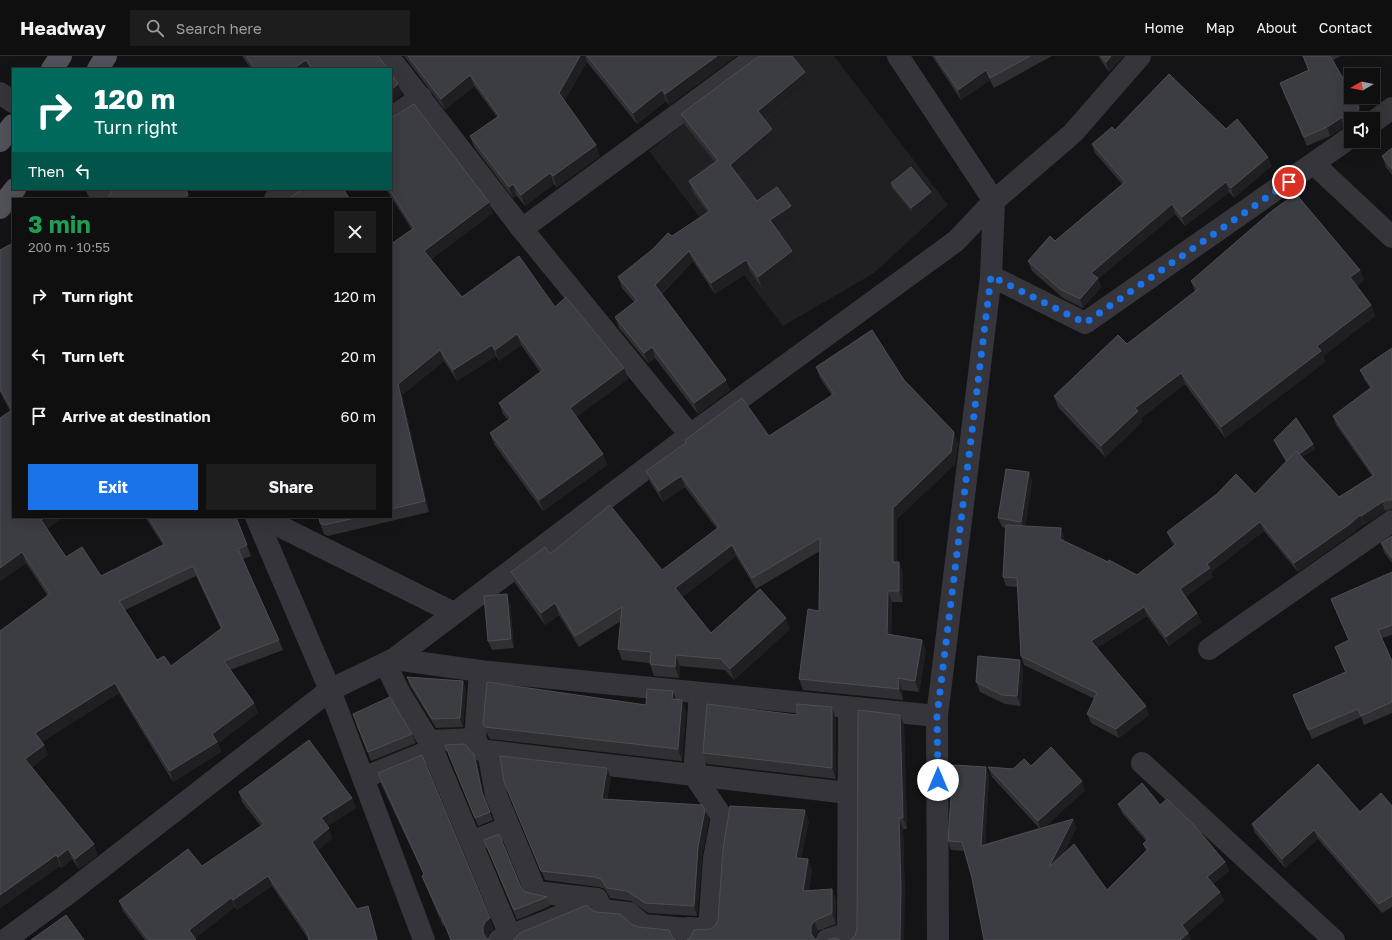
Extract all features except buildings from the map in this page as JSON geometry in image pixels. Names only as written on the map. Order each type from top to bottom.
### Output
[{"type":"main road","points":[[53,68],[61,56]]},
{"type":"main road","points":[[99,68],[106,56]]},
{"type":"main road","points":[[0,141],[12,126]]},
{"type":"main road","points":[[0,208],[14,190]]},
{"type":"street","points":[[388,56],[522,229],[690,435]]},
{"type":"street","points":[[522,229],[757,56]]},
{"type":"street","points":[[898,56],[994,201],[991,276],[937,716],[938,940]]},
{"type":"street","points":[[5,940],[65,896],[330,690],[394,659],[690,435],[956,241],[994,201],[1073,133],[1140,56]]},
{"type":"street","points":[[0,93],[12,101]]},
{"type":"street","points":[[392,117],[421,97]]},
{"type":"street","points":[[1380,117],[1392,108]]},
{"type":"street","points":[[991,276],[1085,323],[1344,143]]},
{"type":"street","points":[[1314,164],[1392,237]]},
{"type":"street","points":[[276,198],[288,190]]},
{"type":"street","points":[[256,518],[330,690],[424,940]]},
{"type":"street","points":[[263,518],[454,613]]},
{"type":"street","points":[[1209,649],[1392,521]]},
{"type":"street","points":[[394,659],[480,671],[937,716]]},
{"type":"street","points":[[394,659],[389,671],[399,692],[430,746],[470,842],[507,939],[597,899]]},
{"type":"street","points":[[480,671],[482,745],[496,795],[536,892],[597,899]]},
{"type":"street","points":[[597,899],[602,910],[629,913],[643,925],[686,935],[709,929],[714,858],[722,817],[694,775],[700,692]]},
{"type":"street","points":[[827,940],[848,937],[849,708]]},
{"type":"street","points":[[363,778],[430,746],[482,745],[694,775],[848,793]]},
{"type":"street","points":[[1142,763],[1334,940]]},
{"type":"street","points":[[470,842],[509,827]]},
{"type":"shaded area","points":[[769,56],[834,56],[948,205],[874,273],[783,326],[649,151]]},
{"type":"route","points":[[938,780],[937,716],[991,276],[1085,323],[1289,182]]}]
